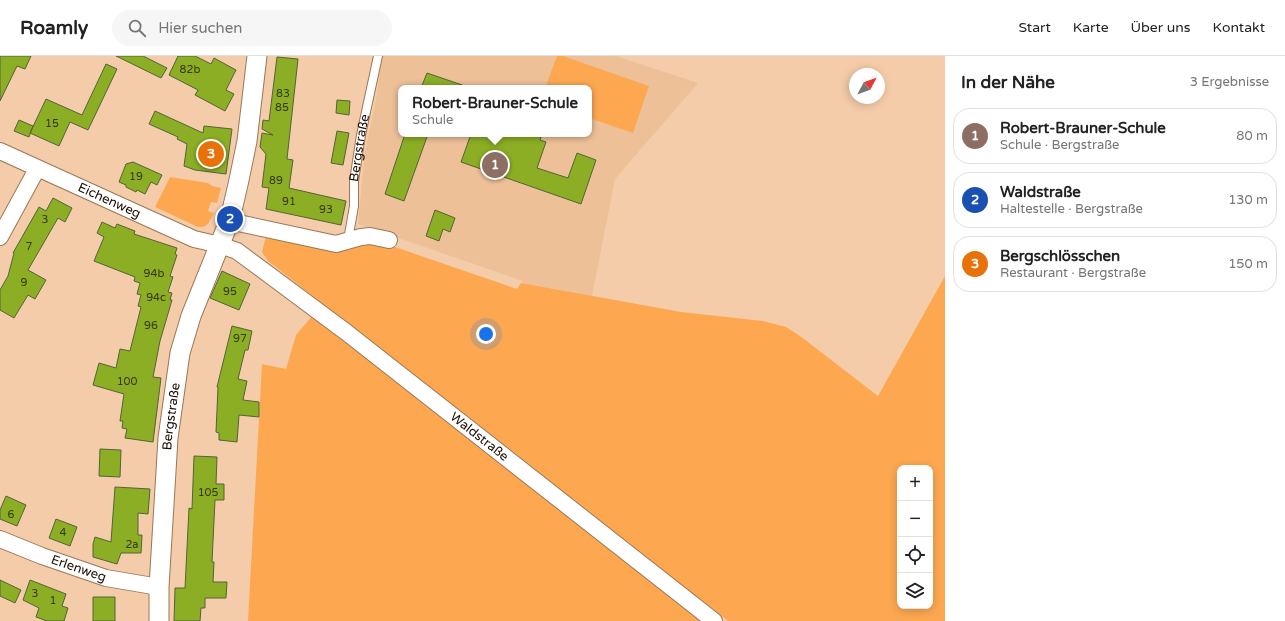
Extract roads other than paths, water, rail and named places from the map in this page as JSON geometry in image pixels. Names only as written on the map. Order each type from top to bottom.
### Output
[{"type":"street","name":"Bergstraße","points":[[159,621],[159,588],[168,438],[180,353],[191,316],[229,221],[247,140],[257,56]]},
{"type":"street","name":"Eichenweg","points":[[0,151],[194,239],[220,245]]},
{"type":"street","points":[[0,237],[37,169]]},
{"type":"street","points":[[229,221],[336,244],[370,236],[389,240]]},
{"type":"street","name":"Waldstraße","points":[[220,245],[237,251],[329,319],[714,621]]},
{"type":"street","name":"Erlenweg","points":[[0,539],[49,559],[106,578],[159,588]]},
{"type":"lane","name":"Bergstraße","points":[[348,240],[354,206],[354,181],[361,135],[378,56]]},
{"type":"place","name":"Bergschlösschen","points":[[211,154]]},
{"type":"place","name":"Robert-Brauner-Schule","points":[[495,165]]},
{"type":"place","name":"Waldstraße","points":[[230,219]]}]
